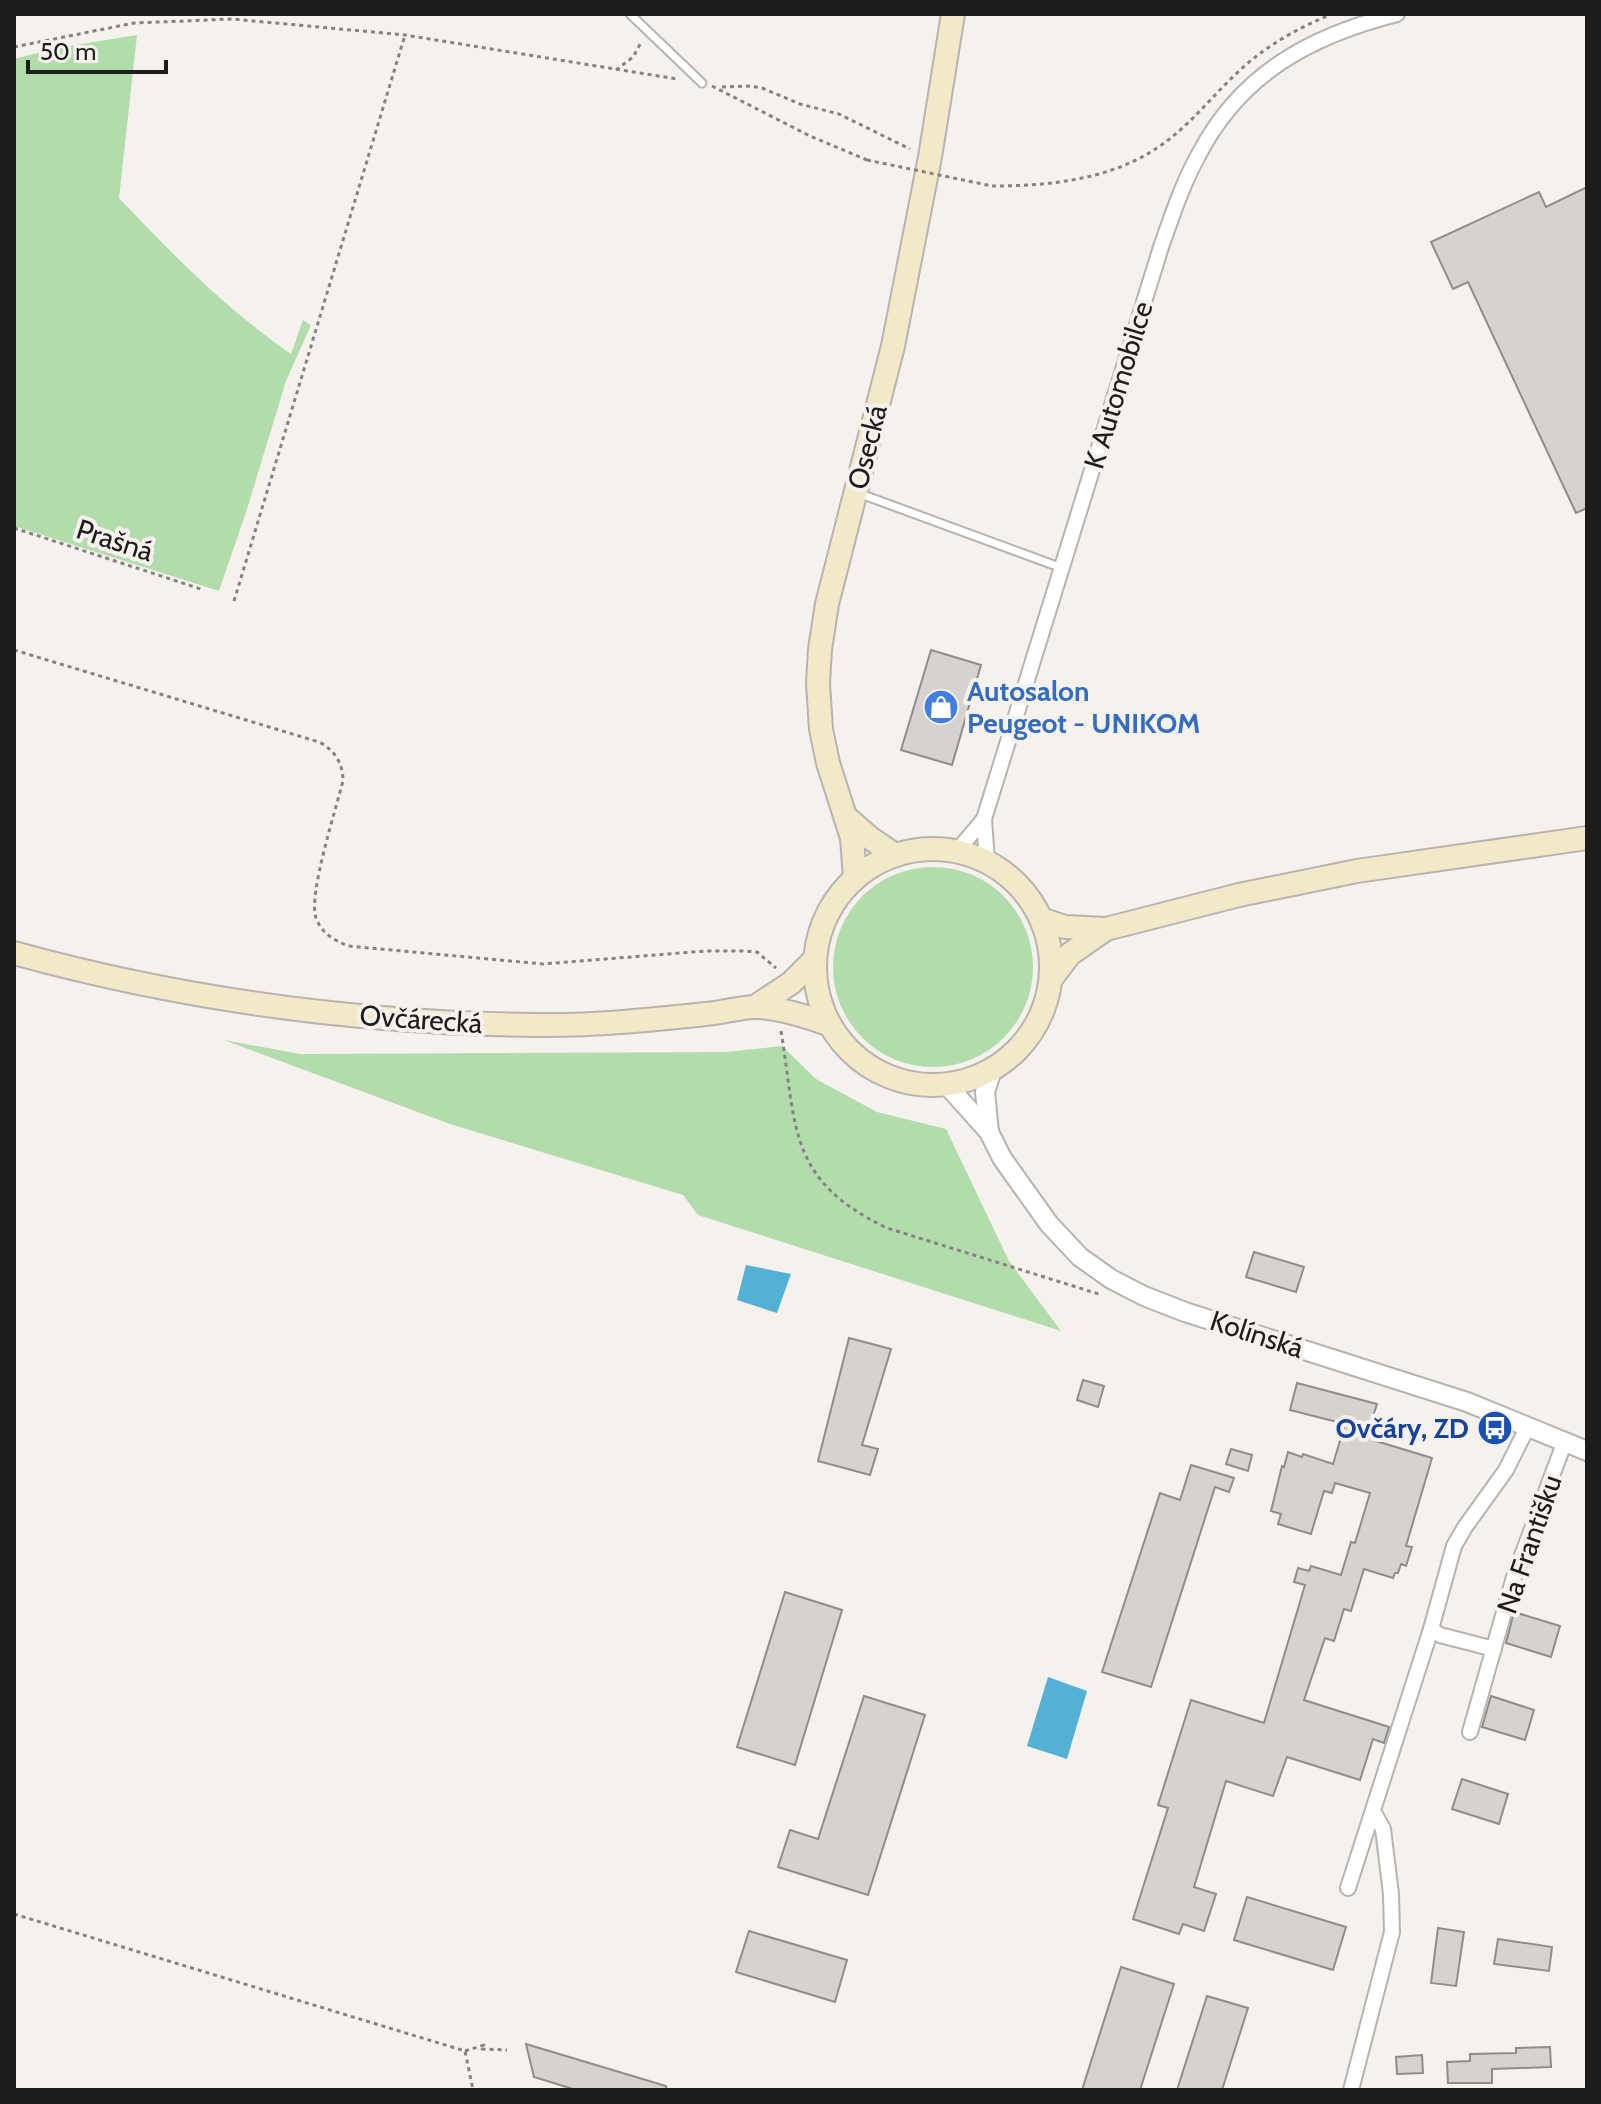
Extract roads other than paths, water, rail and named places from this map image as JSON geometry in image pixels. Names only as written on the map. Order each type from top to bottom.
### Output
[{"type":"main road","name":"Osecká","points":[[855,878],[852,838],[823,740],[818,672],[825,615],[893,346],[930,157],[953,14]]},
{"type":"main road","points":[[845,817],[895,855]]},
{"type":"main road","points":[[1041,919],[1065,927],[1106,929],[1239,895],[1357,871],[1587,838]]},
{"type":"main road","points":[[926,849],[957,851],[987,862],[1009,877],[1027,896],[1041,919],[1050,948],[1051,979],[1045,1007],[1032,1032],[1015,1053],[992,1070],[970,1080],[947,1085],[919,1085],[892,1079],[867,1066],[846,1048],[830,1025],[817,993],[815,959],[819,936],[839,895],[874,864],[895,855],[926,849]]},
{"type":"main road","points":[[1051,979],[1070,954],[1106,929]]},
{"type":"main road","name":"Ovčárecká","points":[[14,953],[116,979],[235,1001],[355,1015],[460,1023],[591,1024],[719,1013],[756,1006],[797,1013],[830,1025]]},
{"type":"main road","points":[[756,1006],[791,983],[815,959]]},
{"type":"street","name":"K Automobilce","points":[[957,851],[984,819],[1161,247],[1179,196],[1209,137],[1237,99],[1291,54],[1324,36],[1397,14]]},
{"type":"street","points":[[984,819],[987,862]]},
{"type":"street","name":"Kolínská","points":[[989,1132],[985,1092],[992,1070]]},
{"type":"street","name":"Kolínská","points":[[947,1085],[989,1132],[1002,1158],[1049,1224],[1080,1257],[1111,1279],[1185,1312],[1452,1397],[1587,1451]]},
{"type":"street","name":"Na Františku","points":[[1348,1888],[1431,1629],[1454,1546],[1506,1470],[1528,1426]]},
{"type":"street","name":"Na Františku","points":[[1470,1732],[1514,1577],[1565,1441]]},
{"type":"street","name":"Na Františku","points":[[1431,1629],[1440,1635],[1494,1649]]},
{"type":"street","points":[[1351,2090],[1392,1932],[1383,1829],[1373,1811]]},
{"type":"lane","points":[[630,14],[702,83]]},
{"type":"lane","points":[[856,492],[1062,568]]},
{"type":"water","points":[[746,1265],[791,1274],[777,1313],[737,1300]]},
{"type":"water","points":[[1048,1677],[1087,1691],[1067,1759],[1027,1746]]},
{"type":"place","name":"Autosalon Peugeot - UNIKOM","points":[[941,707]]},
{"type":"place","name":"Ovčáry, ZD","points":[[1495,1428]]}]
